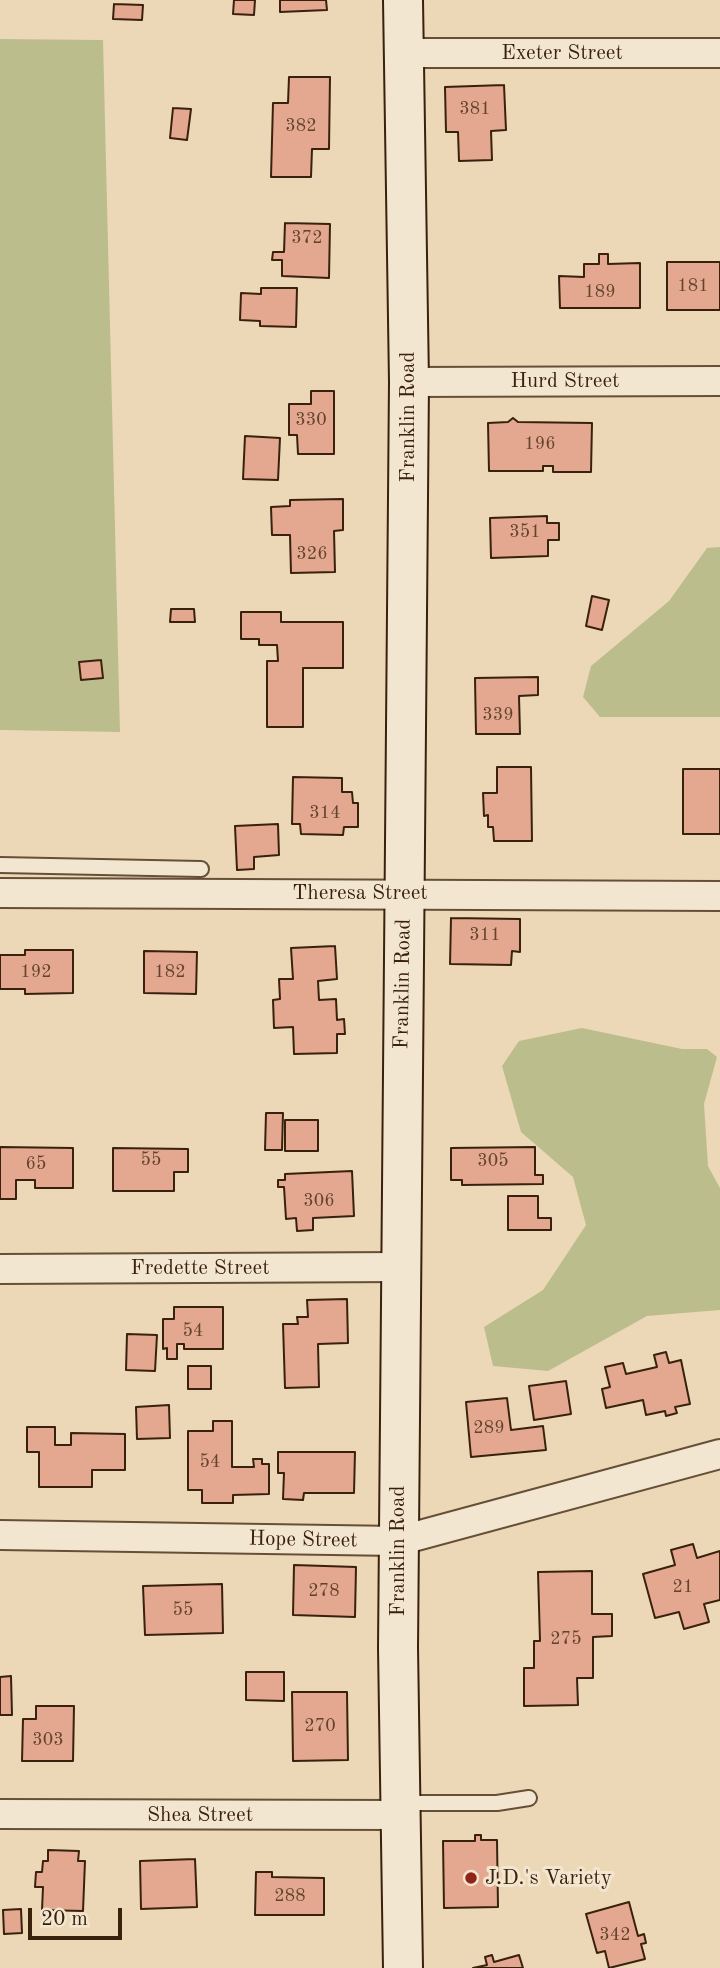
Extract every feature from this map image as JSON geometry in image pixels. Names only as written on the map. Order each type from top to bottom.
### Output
[{"type":"main road","name":"Franklin Road","points":[[403,1968],[398,1541],[409,382],[404,0]]},
{"type":"street","name":"Exeter Street","points":[[404,53],[720,53]]},
{"type":"street","name":"Hurd Street","points":[[409,382],[720,381]]},
{"type":"street","name":"Theresa Street","points":[[0,893],[720,896]]},
{"type":"street","name":"Fredette Street","points":[[0,1269],[401,1267]]},
{"type":"street","name":"Hope Street","points":[[0,1535],[398,1541],[720,1454]]},
{"type":"street","name":"Shea Street","points":[[0,1814],[400,1809]]},
{"type":"lane","points":[[0,865],[201,869]]},
{"type":"lane","points":[[400,1809],[497,1803],[529,1798]]},
{"type":"green space","points":[[0,39],[103,40],[120,732],[0,730]]},
{"type":"green space","points":[[720,547],[720,717],[600,717],[583,697],[591,666],[669,601],[707,548]]},
{"type":"green space","points":[[582,1028],[682,1049],[707,1049],[717,1057],[704,1104],[708,1166],[720,1188],[720,1310],[647,1316],[548,1371],[493,1366],[484,1327],[543,1290],[586,1225],[573,1177],[521,1132],[502,1066],[519,1041]]},
{"type":"building","points":[[234,0],[255,0],[254,15],[233,14]]},
{"type":"building","points":[[280,0],[326,0],[327,10],[280,12]]},
{"type":"building","points":[[114,4],[143,5],[142,20],[113,19]]},
{"type":"building","points":[[289,77],[330,77],[329,149],[312,149],[311,177],[271,177],[273,103],[288,103]]},
{"type":"building","points":[[504,85],[506,130],[491,131],[492,160],[459,161],[458,132],[446,132],[445,87]]},
{"type":"building","points":[[173,108],[191,109],[187,140],[170,138]]},
{"type":"building","points":[[285,223],[330,224],[329,278],[282,276],[282,260],[272,260],[273,252],[284,252]]},
{"type":"building","points":[[599,254],[608,254],[608,264],[640,263],[640,308],[560,308],[559,276],[584,277],[584,264],[599,264]]},
{"type":"building","points":[[667,262],[720,262],[720,310],[667,310]]},
{"type":"building","points":[[261,288],[297,288],[296,327],[260,326],[260,321],[240,320],[241,293],[261,294]]},
{"type":"building","points":[[311,391],[334,391],[334,454],[298,454],[297,435],[289,435],[289,404],[311,404]]},
{"type":"building","points":[[513,418],[518,422],[592,423],[591,472],[553,472],[553,466],[543,466],[543,471],[489,471],[488,423],[508,422]]},
{"type":"building","points":[[245,436],[280,438],[278,480],[243,479]]},
{"type":"building","points":[[343,499],[343,530],[334,531],[335,572],[291,573],[290,535],[272,535],[271,507],[290,506],[290,500]]},
{"type":"building","points":[[547,516],[547,523],[559,523],[559,540],[548,540],[548,556],[491,558],[490,518]]},
{"type":"building","points":[[592,596],[609,600],[602,630],[586,626]]},
{"type":"building","points":[[171,609],[194,609],[195,622],[170,622]]},
{"type":"building","points":[[241,612],[281,612],[281,622],[343,622],[343,668],[303,668],[303,727],[267,727],[267,661],[278,661],[277,645],[259,645],[259,639],[241,639]]},
{"type":"building","points":[[101,660],[103,678],[81,680],[79,662]]},
{"type":"building","points":[[538,677],[538,695],[519,696],[520,734],[476,734],[475,678]]},
{"type":"building","points":[[497,767],[531,767],[532,841],[494,841],[493,827],[488,827],[488,815],[484,816],[483,793],[497,793]]},
{"type":"building","points":[[683,769],[720,769],[720,834],[683,834]]},
{"type":"building","points":[[293,777],[342,778],[342,792],[352,792],[353,803],[358,803],[358,827],[344,827],[343,835],[301,834],[300,824],[292,824]]},
{"type":"building","points":[[278,824],[279,855],[254,857],[254,869],[237,870],[235,826]]},
{"type":"building","points":[[451,918],[520,919],[520,952],[512,951],[511,965],[450,964]]},
{"type":"building","points":[[335,946],[337,979],[318,981],[319,1000],[336,999],[337,1020],[344,1019],[345,1034],[337,1034],[337,1053],[294,1054],[293,1027],[274,1028],[273,1000],[280,999],[279,979],[293,979],[291,948]]},
{"type":"building","points":[[25,950],[73,950],[73,993],[25,994],[25,989],[0,989],[0,955],[25,955]]},
{"type":"building","points":[[144,951],[197,952],[196,994],[144,993]]},
{"type":"building","points":[[266,1113],[283,1113],[282,1150],[265,1150]]},
{"type":"building","points":[[285,1120],[318,1120],[318,1151],[285,1151]]},
{"type":"building","points":[[0,1147],[73,1148],[73,1188],[35,1188],[35,1180],[16,1180],[16,1199],[0,1199]]},
{"type":"building","points":[[535,1147],[535,1175],[543,1175],[543,1184],[462,1185],[462,1180],[451,1180],[451,1148]]},
{"type":"building","points":[[113,1148],[188,1149],[188,1172],[174,1172],[174,1191],[113,1191]]},
{"type":"building","points":[[352,1171],[354,1216],[313,1218],[313,1230],[297,1231],[296,1218],[286,1219],[284,1187],[278,1187],[278,1180],[285,1180],[285,1174]]},
{"type":"building","points":[[508,1196],[538,1196],[538,1218],[551,1218],[551,1230],[508,1230]]},
{"type":"building","points":[[347,1299],[348,1343],[318,1344],[319,1387],[285,1388],[283,1324],[298,1324],[297,1317],[308,1317],[307,1300]]},
{"type":"building","points":[[174,1307],[223,1307],[223,1349],[184,1349],[184,1344],[177,1344],[177,1359],[167,1359],[167,1348],[163,1349],[163,1319],[174,1319]]},
{"type":"building","points":[[127,1334],[157,1335],[155,1371],[126,1370]]},
{"type":"building","points":[[666,1352],[669,1363],[681,1360],[690,1404],[675,1407],[677,1413],[666,1416],[665,1411],[646,1415],[643,1400],[606,1408],[602,1389],[610,1387],[605,1367],[623,1363],[626,1374],[657,1367],[654,1355]]},
{"type":"building","points":[[188,1366],[211,1366],[211,1389],[188,1389]]},
{"type":"building","points":[[566,1381],[571,1414],[534,1420],[529,1386]]},
{"type":"building","points":[[507,1398],[511,1430],[543,1426],[546,1450],[471,1457],[466,1402]]},
{"type":"building","points":[[169,1405],[170,1438],[137,1439],[136,1407]]},
{"type":"building","points":[[213,1421],[232,1421],[232,1467],[254,1467],[253,1459],[262,1459],[262,1464],[269,1464],[269,1494],[233,1495],[233,1503],[202,1503],[202,1490],[188,1490],[188,1431],[213,1431]]},
{"type":"building","points":[[27,1427],[55,1427],[55,1445],[71,1445],[71,1433],[125,1434],[125,1470],[92,1470],[92,1487],[39,1487],[39,1452],[27,1452]]},
{"type":"building","points":[[278,1452],[355,1452],[354,1493],[304,1493],[303,1500],[283,1499],[284,1473],[278,1473]]},
{"type":"building","points":[[693,1544],[697,1558],[720,1551],[720,1600],[704,1604],[709,1622],[684,1629],[679,1612],[655,1618],[643,1574],[675,1565],[671,1550]]},
{"type":"building","points":[[294,1565],[356,1567],[355,1617],[293,1615]]},
{"type":"building","points":[[592,1571],[592,1614],[612,1614],[612,1636],[593,1637],[593,1678],[577,1678],[578,1705],[524,1706],[524,1668],[534,1668],[534,1641],[540,1641],[538,1572]]},
{"type":"building","points":[[222,1584],[223,1633],[145,1635],[143,1586]]},
{"type":"building","points":[[246,1672],[284,1672],[284,1701],[246,1700]]},
{"type":"building","points":[[11,1676],[12,1715],[0,1715],[0,1677]]},
{"type":"building","points":[[292,1692],[347,1692],[348,1760],[293,1761]]},
{"type":"building","points":[[36,1706],[74,1706],[73,1761],[22,1761],[23,1719],[36,1719]]},
{"type":"building","name":"J.D.'s Variety","points":[[475,1835],[481,1835],[481,1840],[497,1840],[498,1907],[444,1908],[443,1841],[475,1841]]},
{"type":"building","points":[[48,1850],[79,1851],[78,1861],[85,1861],[83,1911],[42,1910],[43,1887],[35,1887],[36,1872],[42,1872],[43,1861],[48,1861]]},
{"type":"building","points":[[195,1859],[197,1907],[141,1909],[140,1861]]},
{"type":"building","points":[[256,1872],[272,1872],[272,1877],[324,1878],[324,1915],[255,1915]]},
{"type":"building","points":[[629,1902],[638,1936],[644,1934],[646,1943],[641,1944],[645,1959],[609,1968],[605,1951],[597,1953],[586,1914]]},
{"type":"building","points":[[21,1909],[22,1933],[4,1934],[3,1910]]},
{"type":"building","points":[[492,1955],[494,1962],[519,1955],[523,1968],[473,1968],[487,1965],[485,1957]]},
{"type":"place","name":"J.D.'s Variety","points":[[471,1878]]}]
